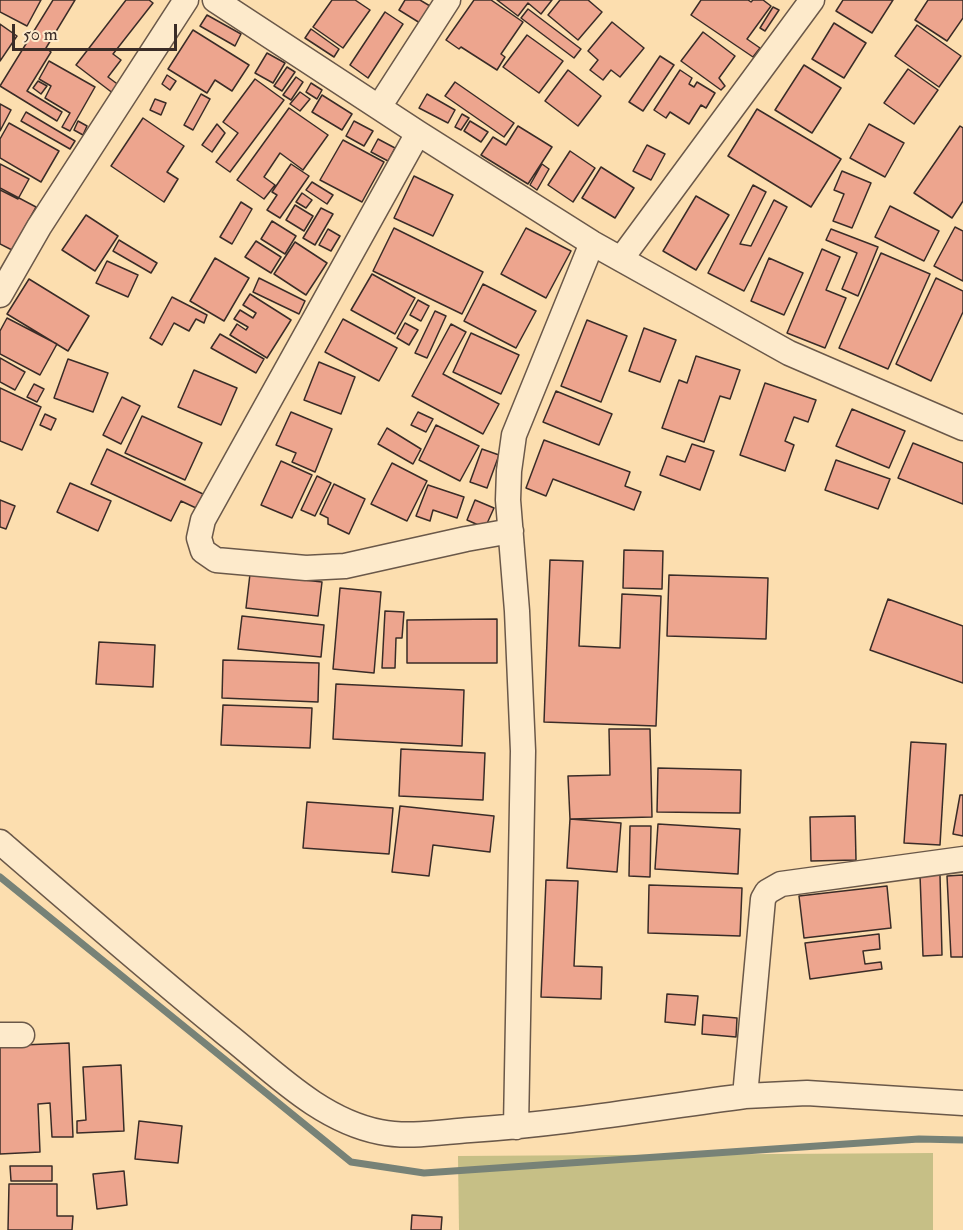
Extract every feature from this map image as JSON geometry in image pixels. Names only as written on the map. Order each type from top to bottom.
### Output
[{"type":"street","points":[[0,296],[39,227],[186,0]]},
{"type":"street","points":[[215,0],[418,133],[592,243],[789,353],[963,428]]},
{"type":"street","points":[[379,107],[448,0]]},
{"type":"street","points":[[621,259],[812,0]]},
{"type":"street","points":[[418,133],[203,520],[199,538],[203,551],[216,560],[306,568],[345,566],[511,531]]},
{"type":"street","points":[[516,1127],[523,751],[517,611],[508,500],[509,471],[514,435],[592,243]]},
{"type":"street","points":[[0,842],[145,968],[290,1085],[328,1113],[355,1126],[382,1133],[414,1134],[516,1127],[745,1096],[807,1093],[963,1103]]},
{"type":"street","points":[[745,1096],[763,899],[767,892],[781,884],[963,860]]},
{"type":"shaded area","points":[[933,1153],[933,1230],[459,1230],[458,1156]]},
{"type":"building","points":[[0,0],[41,0],[27,26],[0,12]]},
{"type":"building","points":[[53,0],[75,0],[46,48],[51,52],[27,91],[62,112],[57,121],[0,86]]},
{"type":"building","points":[[126,0],[149,0],[153,3],[113,54],[121,60],[108,77],[120,86],[114,94],[76,65]]},
{"type":"building","points":[[332,0],[355,0],[370,10],[343,48],[313,27]]},
{"type":"building","points":[[405,0],[420,0],[430,6],[420,23],[399,10]]},
{"type":"building","points":[[474,0],[491,0],[523,22],[501,54],[505,57],[497,70],[446,40]]},
{"type":"building","points":[[497,0],[552,0],[541,14],[528,3],[518,16]]},
{"type":"building","points":[[560,0],[588,0],[602,12],[578,40],[548,15]]},
{"type":"building","points":[[701,0],[748,0],[751,2],[763,0],[771,6],[747,39],[760,48],[753,57],[691,15]]},
{"type":"building","points":[[843,0],[893,0],[872,33],[836,11]]},
{"type":"building","points":[[928,0],[963,0],[963,18],[947,41],[915,20]]},
{"type":"building","points":[[773,7],[779,10],[765,31],[760,28]]},
{"type":"building","points":[[528,9],[581,49],[574,58],[521,18]]},
{"type":"building","points":[[385,12],[403,24],[368,78],[350,65]]},
{"type":"building","points":[[207,15],[241,34],[235,46],[200,26]]},
{"type":"building","points":[[612,22],[644,48],[620,77],[611,70],[603,80],[590,70],[598,60],[588,51]]},
{"type":"building","points":[[834,23],[866,43],[844,78],[812,59]]},
{"type":"building","points":[[0,24],[17,36],[0,61]]},
{"type":"building","points":[[917,25],[961,56],[939,87],[895,56]]},
{"type":"building","points":[[311,29],[339,49],[334,57],[305,38]]},
{"type":"building","points":[[193,30],[249,65],[232,91],[215,80],[207,93],[168,69]]},
{"type":"building","points":[[703,32],[735,56],[719,78],[725,86],[721,90],[681,61]]},
{"type":"building","points":[[527,35],[563,61],[539,93],[503,67]]},
{"type":"building","points":[[267,53],[285,63],[273,83],[255,73]]},
{"type":"building","points":[[660,56],[674,65],[643,111],[629,102]]},
{"type":"building","points":[[49,61],[95,87],[70,131],[62,127],[70,113],[45,98],[51,86],[39,79]]},
{"type":"building","points":[[804,65],[841,88],[812,133],[775,110]]},
{"type":"building","points":[[287,67],[295,72],[282,91],[274,86]]},
{"type":"building","points":[[908,69],[938,90],[914,124],[884,103]]},
{"type":"building","points":[[568,70],[601,96],[578,126],[545,101]]},
{"type":"building","points":[[680,70],[692,78],[689,84],[694,87],[697,82],[715,93],[706,108],[701,105],[689,124],[670,112],[666,118],[654,110]]},
{"type":"building","points":[[167,75],[176,81],[170,90],[162,84]]},
{"type":"building","points":[[296,77],[303,82],[291,100],[283,95]]},
{"type":"building","points":[[255,79],[284,100],[230,172],[216,162],[238,133],[223,122]]},
{"type":"building","points":[[38,81],[47,86],[41,94],[33,88]]},
{"type":"building","points":[[455,82],[514,123],[504,137],[445,96]]},
{"type":"building","points":[[311,83],[322,90],[317,99],[306,92]]},
{"type":"building","points":[[300,92],[310,99],[300,111],[290,104]]},
{"type":"building","points":[[201,94],[210,99],[193,130],[184,125]]},
{"type":"building","points":[[427,94],[455,110],[448,123],[419,108]]},
{"type":"building","points":[[322,95],[352,114],[342,130],[312,112]]},
{"type":"building","points":[[155,99],[166,103],[161,115],[150,110]]},
{"type":"building","points":[[0,104],[11,110],[0,131]]},
{"type":"building","points":[[289,108],[328,135],[303,170],[280,153],[264,177],[275,185],[264,199],[237,180]]},
{"type":"building","points":[[757,109],[841,159],[811,207],[728,156]]},
{"type":"building","points":[[26,112],[75,141],[70,149],[21,121]]},
{"type":"building","points":[[462,114],[469,118],[461,130],[455,127]]},
{"type":"building","points":[[143,118],[184,146],[167,172],[178,179],[164,202],[111,166]]},
{"type":"building","points":[[78,121],[87,126],[83,135],[74,130]]},
{"type":"building","points":[[354,121],[373,131],[364,146],[346,136]]},
{"type":"building","points":[[470,121],[488,132],[481,142],[464,131]]},
{"type":"building","points":[[9,123],[59,151],[41,182],[0,158],[0,139]]},
{"type":"building","points":[[217,124],[225,133],[212,152],[202,145]]},
{"type":"building","points":[[869,124],[904,143],[885,177],[850,158]]},
{"type":"building","points":[[518,126],[552,147],[528,184],[481,155],[493,137],[506,145]]},
{"type":"building","points":[[960,126],[963,128],[963,201],[952,218],[914,193]]},
{"type":"building","points":[[378,139],[395,148],[388,161],[371,152]]},
{"type":"building","points":[[343,140],[384,162],[362,202],[320,180]]},
{"type":"building","points":[[647,145],[665,154],[651,180],[633,171]]},
{"type":"building","points":[[570,151],[595,168],[573,202],[548,185]]},
{"type":"building","points":[[0,164],[29,179],[18,199],[0,190]]},
{"type":"building","points":[[291,164],[309,176],[280,218],[267,210],[277,195],[272,192]]},
{"type":"building","points":[[542,164],[549,169],[537,190],[530,185]]},
{"type":"building","points":[[601,167],[634,188],[615,218],[582,198]]},
{"type":"building","points":[[842,171],[871,183],[852,228],[833,221],[844,194],[834,190]]},
{"type":"building","points":[[414,176],[453,195],[433,236],[394,218]]},
{"type":"building","points":[[312,182],[333,195],[327,204],[306,190]]},
{"type":"building","points":[[753,185],[766,192],[740,244],[751,246],[774,200],[787,207],[744,291],[708,273]]},
{"type":"building","points":[[0,188],[36,207],[12,250],[0,244]]},
{"type":"building","points":[[302,193],[312,200],[306,208],[296,202]]},
{"type":"building","points":[[696,196],[729,215],[696,270],[663,251]]},
{"type":"building","points":[[241,202],[252,209],[232,244],[220,237]]},
{"type":"building","points":[[295,205],[313,216],[304,231],[286,220]]},
{"type":"building","points":[[890,206],[939,231],[924,261],[875,237]]},
{"type":"building","points":[[321,208],[333,214],[315,245],[303,238]]},
{"type":"building","points":[[86,215],[118,236],[95,271],[62,250]]},
{"type":"building","points":[[272,221],[296,236],[285,254],[261,239]]},
{"type":"building","points":[[955,227],[963,231],[963,281],[934,266]]},
{"type":"building","points":[[394,228],[483,272],[462,314],[373,271]]},
{"type":"building","points":[[526,228],[571,251],[546,298],[501,274]]},
{"type":"building","points":[[328,229],[340,236],[331,251],[319,245]]},
{"type":"building","points":[[831,229],[878,247],[858,296],[842,289],[857,253],[826,240]]},
{"type":"building","points":[[119,240],[157,263],[151,273],[113,251]]},
{"type":"building","points":[[256,241],[281,257],[271,273],[245,257]]},
{"type":"building","points":[[295,242],[327,263],[306,295],[274,274]]},
{"type":"building","points":[[822,249],[840,257],[826,290],[846,298],[825,348],[787,333]]},
{"type":"building","points":[[881,253],[930,274],[888,369],[839,348]]},
{"type":"building","points":[[215,258],[249,278],[224,321],[190,301]]},
{"type":"building","points":[[769,258],[803,273],[784,315],[751,301]]},
{"type":"building","points":[[107,261],[138,275],[128,297],[96,283]]},
{"type":"building","points":[[372,274],[415,298],[395,334],[351,310]]},
{"type":"building","points":[[259,278],[305,301],[299,314],[253,292]]},
{"type":"building","points":[[936,278],[963,291],[963,312],[931,381],[896,364]]},
{"type":"building","points":[[29,279],[89,316],[68,351],[7,314]]},
{"type":"building","points":[[483,284],[536,311],[516,348],[464,321]]},
{"type":"building","points":[[250,294],[291,320],[267,358],[230,335],[237,324],[246,330],[248,327],[234,319],[240,310],[253,318],[256,313],[243,305]]},
{"type":"building","points":[[172,297],[207,315],[204,323],[196,319],[189,331],[174,323],[162,345],[150,338]]},
{"type":"building","points":[[418,300],[429,306],[421,321],[410,315]]},
{"type":"building","points":[[435,311],[446,316],[427,358],[415,353]]},
{"type":"building","points":[[7,318],[57,344],[40,375],[0,354],[0,331]]},
{"type":"building","points":[[343,319],[397,348],[379,381],[325,352]]},
{"type":"building","points":[[587,320],[627,336],[601,402],[561,386]]},
{"type":"building","points":[[405,323],[418,330],[409,345],[397,338]]},
{"type":"building","points":[[451,324],[466,332],[443,374],[499,404],[483,434],[412,396]]},
{"type":"building","points":[[644,328],[676,340],[660,382],[629,371]]},
{"type":"building","points":[[471,333],[519,355],[501,394],[453,372]]},
{"type":"building","points":[[220,334],[264,359],[256,373],[211,348]]},
{"type":"building","points":[[696,356],[740,370],[730,399],[720,396],[704,442],[662,428],[679,380],[687,383]]},
{"type":"building","points":[[0,358],[25,372],[15,390],[0,382]]},
{"type":"building","points":[[68,359],[108,373],[93,412],[54,398]]},
{"type":"building","points":[[319,362],[355,377],[341,414],[304,400]]},
{"type":"building","points":[[194,370],[237,388],[221,425],[178,407]]},
{"type":"building","points":[[765,383],[816,400],[808,422],[794,417],[785,441],[794,445],[785,471],[740,455]]},
{"type":"building","points":[[34,384],[44,389],[37,402],[27,397]]},
{"type":"building","points":[[0,388],[41,407],[22,450],[0,441]]},
{"type":"building","points":[[556,391],[612,414],[599,445],[543,422]]},
{"type":"building","points":[[122,397],[140,406],[121,444],[103,435]]},
{"type":"building","points":[[852,409],[905,431],[889,468],[836,446]]},
{"type":"building","points":[[291,412],[332,429],[315,472],[292,462],[296,453],[276,445]]},
{"type":"building","points":[[418,412],[433,419],[426,432],[411,425]]},
{"type":"building","points":[[45,414],[56,419],[51,430],[40,425]]},
{"type":"building","points":[[142,416],[202,443],[185,480],[125,453]]},
{"type":"building","points":[[436,425],[479,446],[460,481],[419,460]]},
{"type":"building","points":[[387,428],[421,449],[413,464],[378,444]]},
{"type":"building","points":[[544,440],[630,472],[625,486],[641,492],[634,510],[553,479],[546,496],[526,488]]},
{"type":"building","points":[[913,443],[963,463],[963,504],[898,478]]},
{"type":"building","points":[[692,444],[714,451],[700,490],[660,475],[667,456],[685,462]]},
{"type":"building","points":[[107,449],[203,494],[196,508],[181,501],[171,521],[91,484]]},
{"type":"building","points":[[482,449],[499,455],[487,488],[470,482]]},
{"type":"building","points":[[836,460],[890,479],[878,509],[825,490]]},
{"type":"building","points":[[281,461],[312,475],[292,518],[261,505]]},
{"type":"building","points":[[392,463],[427,481],[407,521],[371,504]]},
{"type":"building","points":[[317,476],[331,483],[315,516],[301,510]]},
{"type":"building","points":[[70,483],[111,501],[98,531],[57,512]]},
{"type":"building","points":[[334,484],[365,499],[349,534],[328,524],[328,518],[320,514]]},
{"type":"building","points":[[428,485],[464,497],[457,518],[433,510],[430,521],[416,516]]},
{"type":"building","points":[[0,500],[15,506],[6,529],[0,527]]},
{"type":"building","points":[[475,500],[494,508],[485,528],[467,520]]},
{"type":"building","points":[[624,550],[663,551],[662,589],[623,588]]},
{"type":"building","points":[[550,560],[583,561],[579,646],[620,648],[622,594],[661,596],[656,726],[544,722]]},
{"type":"building","points":[[250,574],[322,582],[318,616],[246,608]]},
{"type":"building","points":[[669,575],[768,578],[766,639],[667,636]]},
{"type":"building","points":[[340,588],[381,592],[374,673],[333,669]]},
{"type":"building","points":[[888,599],[963,626],[963,683],[870,650]]},
{"type":"building","points":[[385,611],[404,612],[402,638],[396,638],[395,668],[382,668]]},
{"type":"building","points":[[242,616],[324,625],[321,657],[238,649]]},
{"type":"building","points":[[497,619],[497,663],[407,663],[407,620]]},
{"type":"building","points":[[99,642],[155,645],[153,687],[96,684]]},
{"type":"building","points":[[223,660],[319,663],[318,702],[222,698]]},
{"type":"building","points":[[336,684],[464,690],[462,746],[333,739]]},
{"type":"building","points":[[223,705],[312,708],[310,748],[221,745]]},
{"type":"building","points":[[609,729],[650,729],[652,817],[570,819],[568,776],[610,775]]},
{"type":"building","points":[[911,742],[946,744],[940,845],[904,843]]},
{"type":"building","points":[[401,749],[485,753],[483,800],[399,796]]},
{"type":"building","points":[[658,768],[741,770],[740,813],[657,812]]},
{"type":"building","points":[[960,795],[963,795],[963,836],[953,834]]},
{"type":"building","points":[[307,802],[393,808],[389,854],[303,848]]},
{"type":"building","points":[[400,806],[494,816],[490,852],[433,845],[429,876],[392,872]]},
{"type":"building","points":[[855,816],[856,860],[811,861],[810,817]]},
{"type":"building","points":[[570,819],[621,823],[617,872],[567,868]]},
{"type":"building","points":[[658,824],[740,829],[738,874],[655,869]]},
{"type":"building","points":[[630,826],[651,826],[650,877],[629,876]]},
{"type":"building","points":[[920,875],[940,875],[942,955],[923,956]]},
{"type":"building","points":[[963,875],[963,957],[951,957],[947,876]]},
{"type":"building","points":[[546,880],[578,881],[574,966],[602,967],[601,999],[541,997]]},
{"type":"building","points":[[649,885],[742,888],[740,936],[648,933]]},
{"type":"building","points":[[887,886],[891,928],[804,938],[799,896]]},
{"type":"building","points":[[879,934],[880,949],[863,951],[865,964],[881,962],[882,969],[810,979],[805,943]]},
{"type":"building","points":[[667,994],[698,996],[695,1025],[665,1022]]},
{"type":"building","points":[[703,1015],[737,1018],[736,1037],[702,1034]]},
{"type":"building","points":[[69,1043],[73,1137],[52,1137],[50,1103],[38,1104],[40,1152],[0,1154],[0,1046]]},
{"type":"building","points":[[121,1065],[124,1131],[77,1133],[77,1121],[86,1120],[83,1067]]},
{"type":"building","points":[[139,1121],[182,1126],[178,1163],[135,1159]]},
{"type":"building","points":[[10,1166],[52,1166],[52,1181],[11,1181]]},
{"type":"building","points":[[124,1171],[127,1205],[97,1209],[93,1174]]},
{"type":"building","points":[[9,1184],[57,1184],[57,1216],[73,1216],[72,1230],[8,1230]]},
{"type":"building","points":[[412,1215],[442,1217],[441,1230],[411,1230]]},
{"type":"waterway","points":[[0,877],[351,1162],[424,1173],[919,1139],[963,1140]]}]
